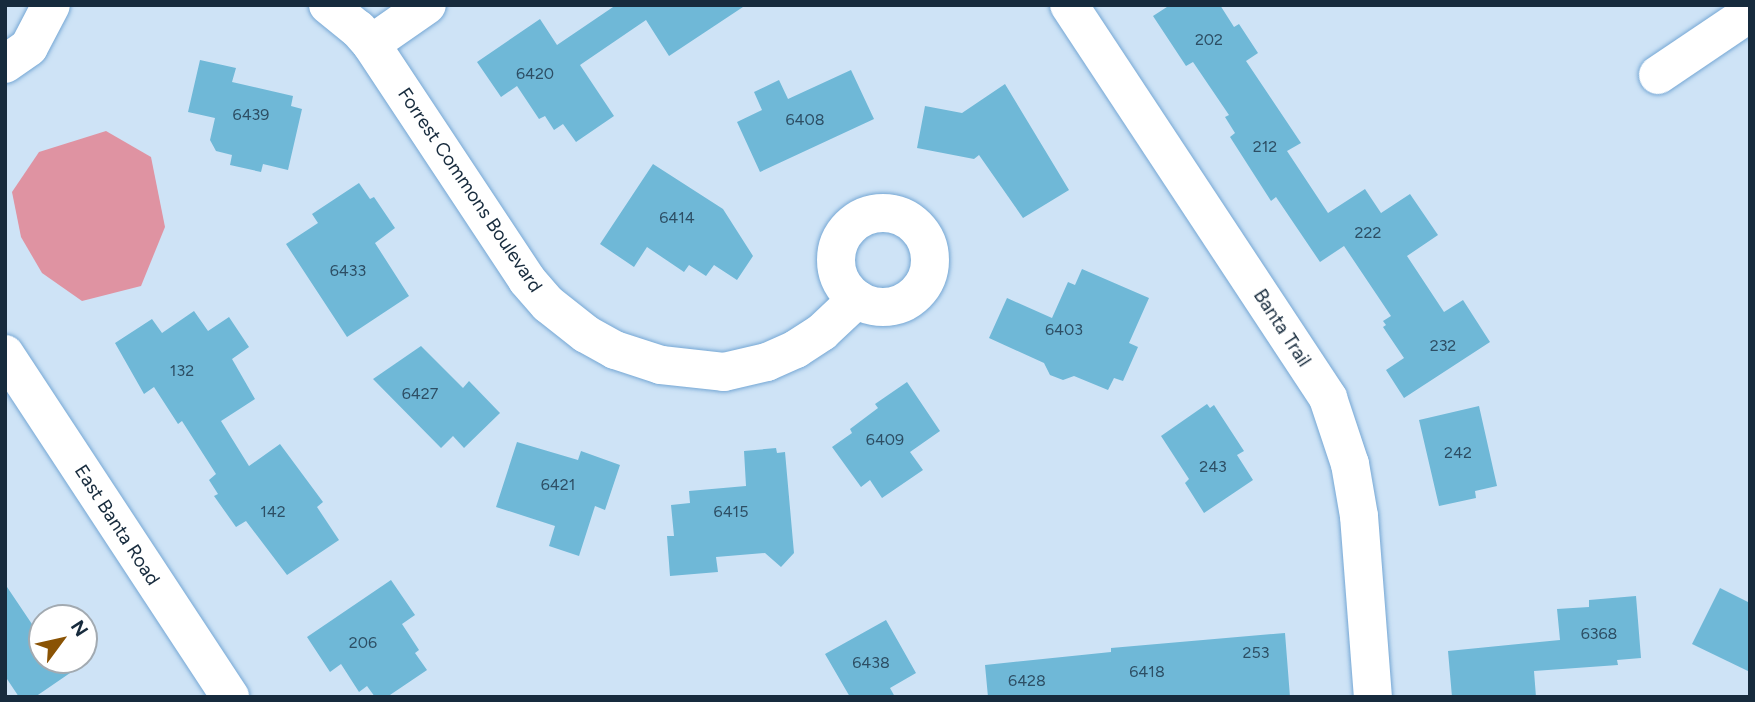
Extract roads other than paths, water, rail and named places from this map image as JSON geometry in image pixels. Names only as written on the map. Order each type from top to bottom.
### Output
[{"type":"street","points":[[5,64],[29,47],[51,5]]},
{"type":"street","name":"Forrest Commons Boulevard","points":[[328,5],[358,29],[370,44],[527,280],[548,304],[586,334],[615,350],[676,369],[724,372],[744,369],[803,345],[835,322],[857,299]]},
{"type":"street","points":[[370,44],[427,5]]},
{"type":"street","name":"Banta Trail","points":[[1069,5],[1328,398],[1350,464],[1359,516],[1373,697]]},
{"type":"street","points":[[1658,75],[1750,13]]},
{"type":"street","name":"East Banta Road","points":[[5,354],[230,697]]}]
